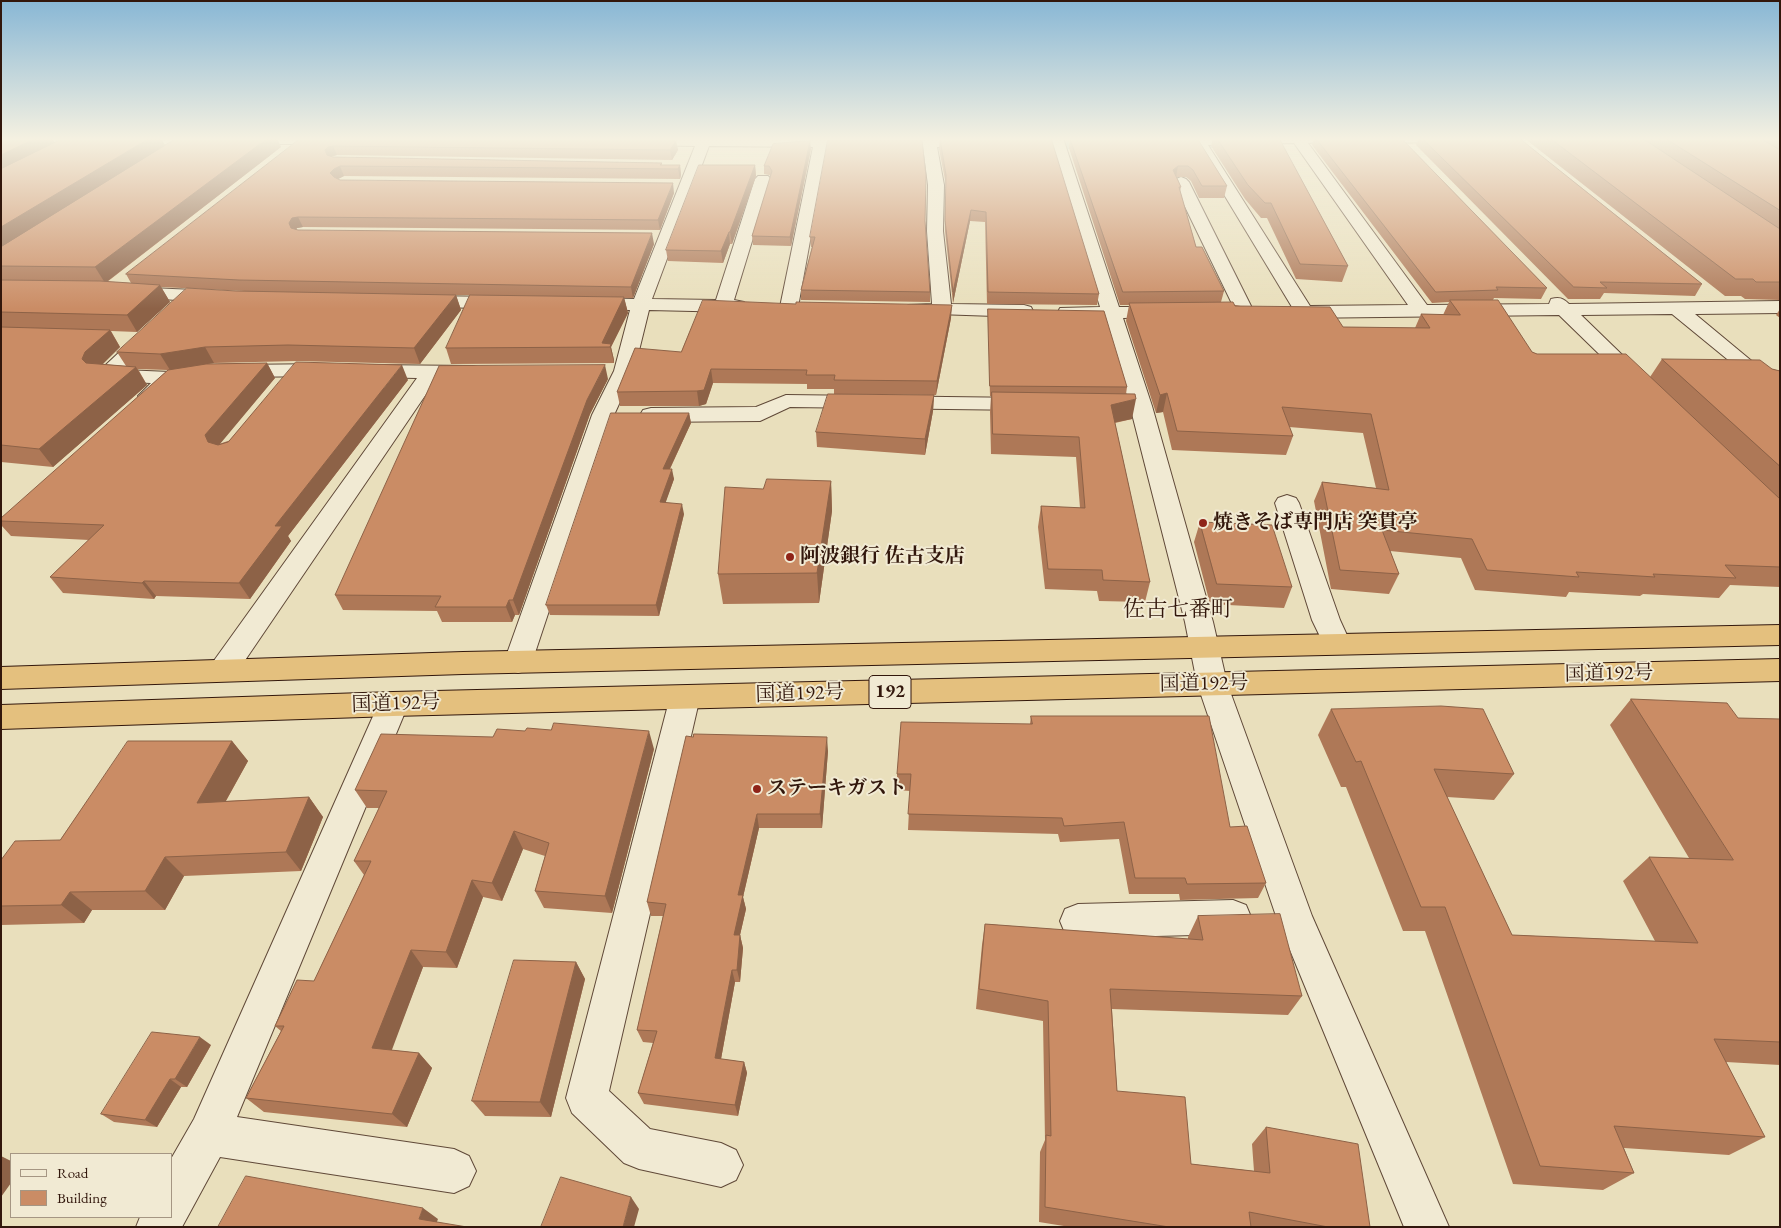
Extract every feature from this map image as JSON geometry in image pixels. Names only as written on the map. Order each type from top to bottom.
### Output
[{"type":"highway","name":"国道192号","points":[[1,678],[518,662],[1780,635]]},
{"type":"highway","name":"国道192号","points":[[1,717],[1212,683],[1780,670]]},
{"type":"street","points":[[518,662],[620,415],[614,372],[641,305],[656,237],[675,195]]},
{"type":"street","points":[[723,306],[757,195]]},
{"type":"street","points":[[789,307],[811,195]]},
{"type":"street","points":[[936,195],[936,231],[942,309]]},
{"type":"street","points":[[1074,195],[1111,313],[1131,406],[1204,646],[1212,683],[1294,916],[1427,1227]]},
{"type":"street","points":[[1189,195],[1261,312]]},
{"type":"street","points":[[1233,195],[1304,311]]},
{"type":"street","points":[[1340,195],[1421,310]]},
{"type":"street","points":[[125,279],[110,291],[235,298]]},
{"type":"street","points":[[1544,288],[1650,392]]},
{"type":"street","points":[[1703,290],[1725,308]]},
{"type":"street","points":[[133,411],[179,377],[105,375],[191,295]]},
{"type":"street","points":[[403,302],[522,303]]},
{"type":"street","points":[[572,304],[751,307]]},
{"type":"street","points":[[770,307],[808,308]]},
{"type":"street","points":[[1226,312],[1780,307]]},
{"type":"street","points":[[894,308],[1111,313],[1178,312]]},
{"type":"street","points":[[1678,309],[1768,382]]},
{"type":"street","points":[[115,339],[144,340]]},
{"type":"street","points":[[277,392],[296,369]]},
{"type":"street","points":[[214,371],[296,369],[489,372]]},
{"type":"street","points":[[223,670],[431,372]]},
{"type":"street","points":[[620,415],[760,414],[786,401],[1043,405]]},
{"type":"street","points":[[1287,503],[1326,620],[1337,644]]},
{"type":"street","points":[[685,697],[587,1098],[639,1148],[721,1164]]},
{"type":"street","points":[[172,1201],[209,1134],[393,705]]},
{"type":"street","points":[[1078,921],[1294,916]]},
{"type":"street","points":[[209,1134],[454,1171]]},
{"type":"building","points":[[1,195],[54,195],[1,227]]},
{"type":"building","points":[[84,195],[191,195],[95,267],[1,266],[1,247]]},
{"type":"building","points":[[227,195],[668,195],[658,220],[298,217],[292,218],[289,223],[291,228],[298,230],[652,233],[631,287],[239,280],[126,274]]},
{"type":"building","points":[[687,195],[744,195],[721,251],[666,250]]},
{"type":"building","points":[[765,195],[799,195],[790,237],[752,236]]},
{"type":"building","points":[[818,195],[926,195],[925,221],[930,292],[801,290],[815,237],[810,237]]},
{"type":"building","points":[[946,195],[1069,195],[1099,294],[988,292],[986,212],[971,210],[953,292],[945,220]]},
{"type":"building","points":[[1090,195],[1181,195],[1196,247],[1202,247],[1224,291],[1123,292]]},
{"type":"building","points":[[1258,195],[1310,195],[1348,266],[1300,264],[1271,203],[1265,203]]},
{"type":"building","points":[[1361,195],[1457,195],[1547,288],[1496,287],[1498,290],[1436,292]]},
{"type":"building","points":[[1480,195],[1591,195],[1702,284],[1600,282],[1607,288],[1574,287]]},
{"type":"building","points":[[1626,195],[1729,195],[1780,229],[1780,282],[1756,282],[1753,279],[1736,279]]},
{"type":"building","points":[[1757,195],[1780,195],[1780,210]]},
{"type":"building","points":[[1,280],[100,281],[160,285],[127,315],[1,312]]},
{"type":"building","points":[[187,288],[236,291],[456,295],[414,348],[288,345],[205,347],[160,354],[117,352]]},
{"type":"building","points":[[470,295],[624,297],[602,343],[611,344],[610,347],[446,348]]},
{"type":"building","points":[[703,300],[796,304],[796,302],[952,305],[937,381],[834,380],[835,375],[806,375],[807,370],[711,369],[704,390],[617,392],[635,348],[681,352]]},
{"type":"building","points":[[1450,300],[1498,300],[1532,352],[1537,354],[1626,354],[1780,499],[1780,567],[1725,565],[1736,578],[1653,574],[1655,577],[1576,572],[1579,577],[1487,570],[1472,539],[1382,530],[1399,574],[1340,570],[1322,482],[1389,490],[1371,414],[1282,407],[1293,436],[1177,431],[1167,393],[1160,395],[1129,303],[1233,302],[1235,306],[1330,307],[1343,327],[1430,328],[1421,314],[1460,315]]},
{"type":"building","points":[[988,309],[1104,311],[1127,387],[990,386]]},
{"type":"building","points":[[1,327],[110,330],[85,352],[82,359],[86,363],[136,367],[39,449],[1,445]]},
{"type":"building","points":[[1662,359],[1760,360],[1772,369],[1780,371],[1780,466]]},
{"type":"building","points":[[296,362],[402,365],[275,526],[282,526],[239,583],[144,581],[142,583],[50,577],[104,525],[1,521],[1,518],[168,370],[206,364],[267,363],[205,435],[208,442],[218,445],[228,442]]},
{"type":"building","points":[[605,365],[587,400],[513,600],[509,600],[506,607],[435,607],[441,596],[335,595],[439,366]]},
{"type":"building","points":[[992,392],[1135,394],[1136,399],[1111,405],[1150,582],[1103,580],[1102,570],[1048,569],[1041,506],[1085,508],[1079,437],[993,434]]},
{"type":"building","points":[[828,394],[934,395],[925,439],[816,432]]},
{"type":"building","points":[[611,413],[689,413],[663,469],[672,469],[660,502],[682,504],[656,605],[546,605]]},
{"type":"building","points":[[767,479],[831,481],[817,573],[718,574],[725,487],[763,489]]},
{"type":"building","points":[[1200,522],[1272,525],[1292,587],[1217,584]]},
{"type":"building","points":[[1631,699],[1727,703],[1738,718],[1780,719],[1780,1042],[1714,1039],[1765,1137],[1614,1126],[1634,1173],[1540,1166],[1445,907],[1421,907],[1361,761],[1356,762],[1331,709],[1441,706],[1483,709],[1514,774],[1434,769],[1512,935],[1698,943],[1649,857],[1733,860]]},
{"type":"building","points":[[1031,716],[1209,716],[1230,827],[1247,826],[1266,883],[1187,884],[1185,878],[1135,878],[1124,822],[1064,826],[1062,818],[908,814],[911,774],[897,774],[901,722],[1032,724]]},
{"type":"building","points":[[554,723],[649,731],[605,896],[535,891],[549,843],[514,831],[492,883],[472,880],[446,952],[411,950],[372,1048],[419,1053],[392,1114],[246,1098],[284,1026],[275,1026],[297,980],[314,981],[371,861],[354,861],[387,791],[355,790],[381,734],[493,737],[497,729],[525,731],[527,728],[551,730]]},
{"type":"building","points":[[694,734],[827,737],[820,814],[757,814],[738,895],[743,895],[734,935],[740,935],[737,970],[732,970],[715,1058],[744,1062],[735,1105],[638,1093],[657,1031],[637,1030],[666,904],[647,902],[686,736],[693,737]]},
{"type":"building","points":[[128,741],[232,741],[197,803],[309,797],[286,852],[165,857],[145,891],[70,892],[61,905],[1,906],[1,860],[15,841],[60,840]]},
{"type":"building","points":[[1280,914],[1302,996],[1110,989],[1117,1091],[1185,1097],[1191,1164],[1270,1173],[1266,1127],[1358,1144],[1370,1227],[1328,1227],[1249,1212],[1251,1227],[1169,1227],[1045,1207],[1046,1135],[1051,1136],[1048,1001],[979,989],[985,924],[1203,940],[1198,916]]},
{"type":"building","points":[[514,960],[576,962],[540,1102],[472,1101]]},
{"type":"building","points":[[152,1032],[200,1037],[175,1079],[170,1079],[145,1120],[101,1114]]},
{"type":"building","points":[[246,1176],[423,1208],[419,1219],[467,1227],[218,1227]]},
{"type":"building","points":[[561,1177],[631,1197],[623,1227],[541,1227]]},
{"type":"place","name":"焼きそば専門店 突貫亭","points":[[1203,523]]},
{"type":"place","name":"阿波銀行 佐古支店","points":[[790,557]]},
{"type":"place","name":"ステーキガスト","points":[[757,789]]},
{"type":"district","name":"佐古七番町","points":[[1178,610]]}]
